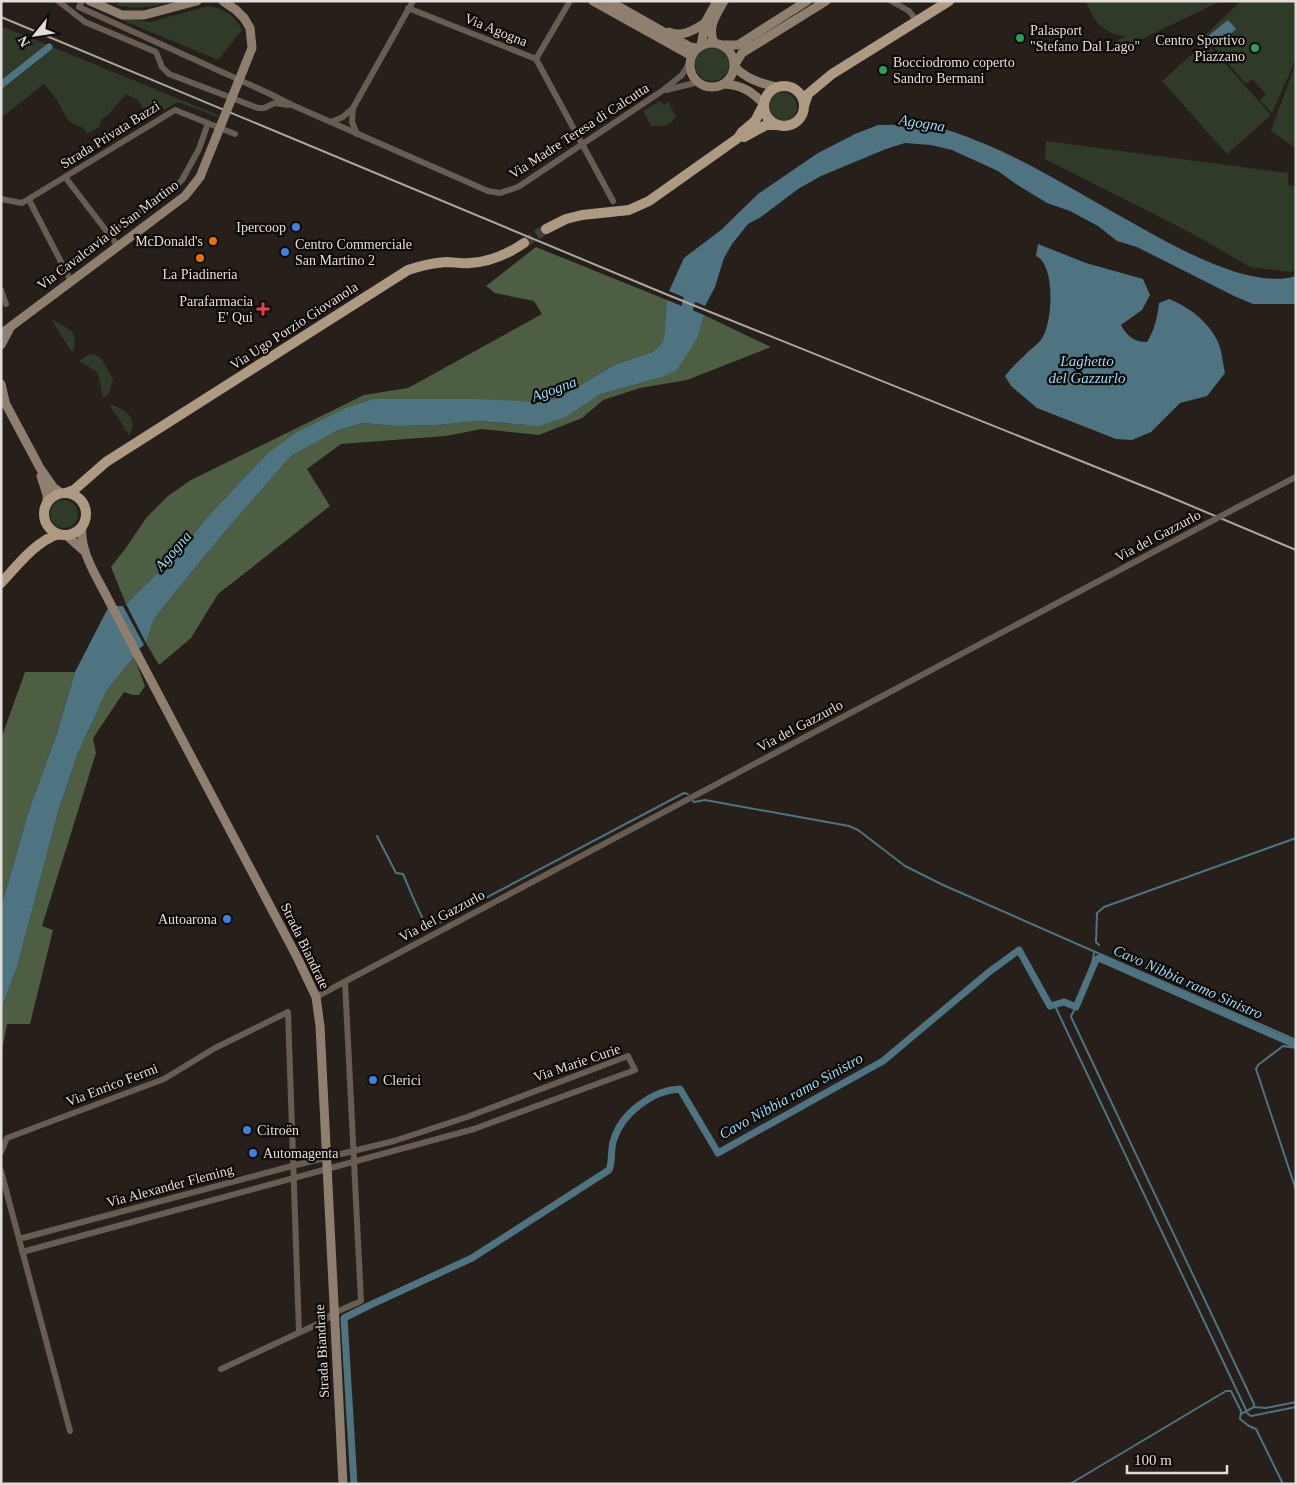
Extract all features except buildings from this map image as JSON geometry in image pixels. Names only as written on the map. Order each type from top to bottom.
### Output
[{"type":"main road","points":[[90,1],[122,15],[144,16],[197,1]]},
{"type":"main road","points":[[106,1],[122,10],[144,16]]},
{"type":"main road","name":"Via Cavalcavia di San Martino","points":[[1,334],[185,196],[200,176],[252,48],[250,28],[244,18],[222,1]]},
{"type":"main road","points":[[593,1],[691,59]]},
{"type":"main road","points":[[609,1],[690,47],[718,44],[738,45],[807,1]]},
{"type":"main road","points":[[717,1],[705,22],[699,47],[691,59],[693,75],[699,82],[710,87],[724,84],[738,85],[746,88],[764,104],[766,116],[776,125]]},
{"type":"main road","points":[[724,1],[711,26],[711,37],[731,52],[734,66],[733,73],[724,84]]},
{"type":"main road","points":[[734,66],[742,53],[826,1]]},
{"type":"main road","points":[[738,138],[744,137],[766,125],[789,126],[795,123],[800,118],[808,94],[832,74],[949,1]]},
{"type":"main road","points":[[660,30],[674,34],[683,34],[705,22]]},
{"type":"main road","points":[[734,66],[755,81],[776,87],[788,86],[794,89],[800,93],[804,106]]},
{"type":"main road","points":[[794,89],[801,90],[820,78],[832,74]]},
{"type":"main road","points":[[546,229],[566,219],[582,215],[629,210],[649,201],[738,138],[755,121],[767,95],[776,87]]},
{"type":"main road","name":"Via Ugo Porzio Giovanola","points":[[63,493],[74,490],[114,456],[408,270],[427,264],[447,262],[470,263],[492,259],[509,253],[524,243]]},
{"type":"main road","name":"Via Cavalcavia di San Martino","points":[[1,345],[10,328]]},
{"type":"main road","points":[[1,384],[3,398],[40,468],[50,482],[63,493]]},
{"type":"main road","points":[[40,468],[47,502]]},
{"type":"main road","name":"Via Ugo Porzio Giovanola","points":[[84,506],[86,489],[95,473]]},
{"type":"main road","points":[[1,583],[32,551],[51,536],[78,531],[86,516],[84,506],[77,496],[63,493],[56,494],[47,502],[44,508],[44,521],[40,537],[32,551]]},
{"type":"main road","points":[[44,521],[50,529],[62,535]]},
{"type":"main road","name":"Strada Biandrate","points":[[82,526],[81,534],[86,554],[251,868],[316,997],[320,1026],[343,1484]]},
{"type":"main road","name":"Strada Biandrate","points":[[62,535],[86,554]]},
{"type":"street","points":[[58,1],[85,22],[156,52],[162,67],[169,74],[258,108],[264,108],[275,103],[292,105]]},
{"type":"street","points":[[67,9],[69,1]]},
{"type":"street","points":[[82,1],[79,8],[331,122],[343,117],[353,108],[412,1]]},
{"type":"street","points":[[536,59],[570,1]]},
{"type":"street","points":[[891,1],[909,12],[917,22]]},
{"type":"street","name":"Via Agogna","points":[[408,8],[536,59],[613,201]]},
{"type":"street","name":"Via Madre Teresa di Calcutta","points":[[331,122],[488,191],[500,193],[518,187],[662,92],[682,75],[691,59]]},
{"type":"street","name":"Via Madre Teresa di Calcutta","points":[[662,92],[699,82]]},
{"type":"street","points":[[258,108],[263,106],[269,99],[268,93]]},
{"type":"street","points":[[353,108],[352,122],[357,134]]},
{"type":"street","name":"Strada Privata Bazzi","points":[[29,200],[175,110],[235,134]]},
{"type":"street","name":"Via Cavalcavia di San Martino","points":[[109,235],[145,208],[168,194],[182,180],[199,149],[208,123]]},
{"type":"street","points":[[65,177],[118,246]]},
{"type":"street","points":[[1,200],[22,203],[29,200],[71,281]]},
{"type":"street","points":[[1,290],[6,304]]},
{"type":"street","name":"Via del Gazzurlo","points":[[316,997],[1296,477]]},
{"type":"street","points":[[221,1370],[322,1322],[334,1313],[360,1302],[355,1162],[345,982]]},
{"type":"street","name":"Via Enrico Fermi","points":[[1,1152],[8,1138],[164,1079],[215,1048],[288,1012],[292,1166]]},
{"type":"street","name":"Via Marie Curie","points":[[327,1157],[394,1141],[467,1117],[628,1056],[635,1070],[474,1129],[327,1170]]},
{"type":"street","name":"Via Alexander Fleming","points":[[19,1239],[327,1157]]},
{"type":"street","points":[[292,1166],[299,1332]]},
{"type":"street","name":"Via Alexander Fleming","points":[[22,1252],[327,1170]]},
{"type":"street","points":[[1,1171],[70,1431]]},
{"type":"green space","points":[[121,1],[174,1],[138,8],[116,5]]},
{"type":"green space","points":[[1086,1],[1221,1],[1117,51],[1113,43],[1126,36],[1111,33],[1100,26],[1092,15]]},
{"type":"green space","name":"Centro Sportivo Piazzano","points":[[1241,1],[1296,1],[1296,59],[1272,113],[1260,100],[1266,94],[1252,79],[1246,84],[1204,36]]},
{"type":"green space","points":[[209,6],[229,14],[236,20],[242,30],[218,60],[122,20],[123,18],[150,22]]},
{"type":"green space","points":[[1,26],[218,115],[218,117],[178,102],[149,118],[138,100],[126,94],[108,115],[100,120],[99,127],[87,134],[82,127],[68,120],[57,100],[44,84],[1,118]]},
{"type":"green space","points":[[1206,42],[1271,115],[1227,154],[1162,81]]},
{"type":"green space","points":[[712,47],[724,52],[729,64],[724,76],[712,81],[700,76],[695,64],[700,52]]},
{"type":"green space","points":[[1296,62],[1296,149],[1271,131]]},
{"type":"green space","points":[[782,92],[793,96],[797,107],[793,118],[782,122],[771,118],[767,107],[771,96]]},
{"type":"green space","points":[[660,101],[663,105],[668,102],[676,116],[668,124],[651,126],[643,111]]},
{"type":"green space","points":[[1046,141],[1288,173],[1288,185],[1296,186],[1296,270],[1291,272],[1250,267],[1195,235],[1045,159]]},
{"type":"green space","points":[[536,247],[667,300],[664,337],[661,345],[652,352],[614,365],[562,396],[545,402],[425,399],[267,454],[210,514],[178,553],[126,604],[111,567],[147,517],[168,496],[191,480],[364,395],[408,388],[542,314],[534,301],[495,293],[486,286]]},
{"type":"green space","points":[[704,315],[771,347],[687,380],[640,388],[603,400],[582,418],[539,435],[482,429],[446,436],[341,444],[307,469],[330,506],[218,594],[191,638],[159,665],[146,643],[154,619],[222,535],[291,456],[339,430],[363,423],[396,426],[438,425],[478,421],[525,425],[568,416],[601,394],[663,377],[676,370],[698,337]]},
{"type":"green space","points":[[54,320],[72,331],[75,347],[72,352],[52,321]]},
{"type":"green space","points":[[93,354],[101,358],[113,379],[109,394],[103,398],[98,374],[79,361]]},
{"type":"green space","points":[[112,405],[127,412],[130,416],[133,425],[129,435],[110,406]]},
{"type":"green space","points":[[64,500],[74,504],[78,514],[74,524],[64,528],[54,524],[50,514],[54,504]]},
{"type":"green space","points":[[134,657],[145,686],[139,695],[124,692],[93,738],[96,753],[42,926],[53,930],[30,1024],[7,1024],[1,1056],[1,1010],[18,964],[58,812],[78,753],[107,690]]},
{"type":"green space","points":[[25,672],[75,672],[57,733],[29,810],[1,907],[1,739]]},
{"type":"water","points":[[1228,20],[1236,29],[1217,46],[1208,36]]},
{"type":"water","points":[[878,125],[924,125],[962,135],[1002,151],[1202,259],[1252,276],[1275,279],[1296,276],[1296,304],[1253,304],[1137,247],[1117,241],[1098,226],[1070,211],[1047,203],[998,171],[952,150],[931,145],[905,143],[821,176],[798,189],[761,217],[748,224],[732,244],[724,258],[715,287],[705,306],[669,291],[684,258],[721,230],[758,194],[818,153],[855,134]]},
{"type":"water","name":"Laghetto del Gazzurlo","points":[[1038,244],[1086,263],[1143,279],[1150,295],[1142,310],[1121,325],[1128,335],[1135,340],[1147,342],[1152,333],[1159,303],[1169,299],[1184,306],[1198,316],[1218,342],[1225,373],[1207,396],[1180,403],[1151,432],[1132,440],[1116,439],[1037,408],[1011,386],[1005,376],[1041,340],[1048,321],[1050,282],[1047,271],[1036,256]]},
{"type":"water","points":[[667,300],[704,315],[698,337],[677,370],[663,377],[601,394],[568,416],[539,426],[478,421],[438,425],[396,426],[363,423],[339,430],[291,456],[222,535],[154,619],[146,643],[126,604],[178,553],[210,514],[267,454],[295,433],[346,408],[375,399],[474,399],[545,402],[562,396],[614,365],[652,352],[661,345],[664,337]]},
{"type":"water","points":[[115,606],[123,606],[144,645],[139,649]]},
{"type":"water","points":[[108,608],[134,657],[107,690],[78,753],[58,812],[18,964],[1,1010],[1,907],[29,810],[57,733],[75,672]]},
{"type":"waterway","points":[[1,85],[49,47]]},
{"type":"waterway","name":"Agogna","points":[[683,326],[693,284]]},
{"type":"waterway","points":[[377,836],[396,873],[403,874],[419,912],[429,928],[684,793],[688,794]]},
{"type":"waterway","points":[[693,801],[705,800],[849,826],[858,830],[905,866],[943,885],[1296,1040]]},
{"type":"waterway","points":[[1099,945],[1096,942],[1097,913],[1104,907],[1296,838]]},
{"type":"waterway","name":"Cavo Nibbia ramo Sinistro","points":[[354,1484],[344,1318],[472,1258],[609,1170],[613,1143],[618,1129],[631,1112],[649,1098],[670,1090],[680,1089],[718,1153],[883,1061],[989,972],[1019,950],[1050,1006],[1064,1002],[1076,1007],[1096,960],[1099,958],[1296,1045]]},
{"type":"waterway","name":"Cavo Nibbia ramo Sinistro","points":[[1093,967],[1094,953]]},
{"type":"waterway","points":[[1055,1006],[1248,1414],[1251,1416],[1296,1407]]},
{"type":"waterway","points":[[1076,1007],[1071,1016],[1072,1019],[1254,1404],[1254,1407],[1241,1414]]},
{"type":"waterway","points":[[1296,1048],[1283,1046],[1258,1065],[1256,1069],[1296,1190]]},
{"type":"waterway","points":[[1070,1484],[1226,1391],[1231,1391],[1241,1411],[1240,1419],[1256,1429],[1283,1484]]},
{"type":"waterway","points":[[1254,1407],[1266,1408],[1296,1402]]},
{"type":"tunnel","points":[[524,243],[546,229]]},
{"type":"railway","points":[[1,17],[668,295],[1163,494],[1296,550]]},
{"type":"place","name":"Palasport \"Stefano Dal Lago\"","points":[[1020,38]]},
{"type":"place","name":"Centro Sportivo Piazzano","points":[[1255,48]]},
{"type":"place","name":"Bocciodromo coperto Sandro Bermani","points":[[883,70]]},
{"type":"place","name":"Ipercoop","points":[[296,227]]},
{"type":"place","name":"McDonald's","points":[[213,241]]},
{"type":"place","name":"Centro Commerciale San Martino 2","points":[[285,252]]},
{"type":"place","name":"La Piadineria","points":[[200,258]]},
{"type":"place","name":"Parafarmacia E' Qui","points":[[263,309]]},
{"type":"place","name":"Autoarona","points":[[227,919]]},
{"type":"place","name":"Clerici","points":[[373,1080]]},
{"type":"place","name":"Citroën","points":[[247,1130]]},
{"type":"place","name":"Automagenta","points":[[253,1153]]}]
